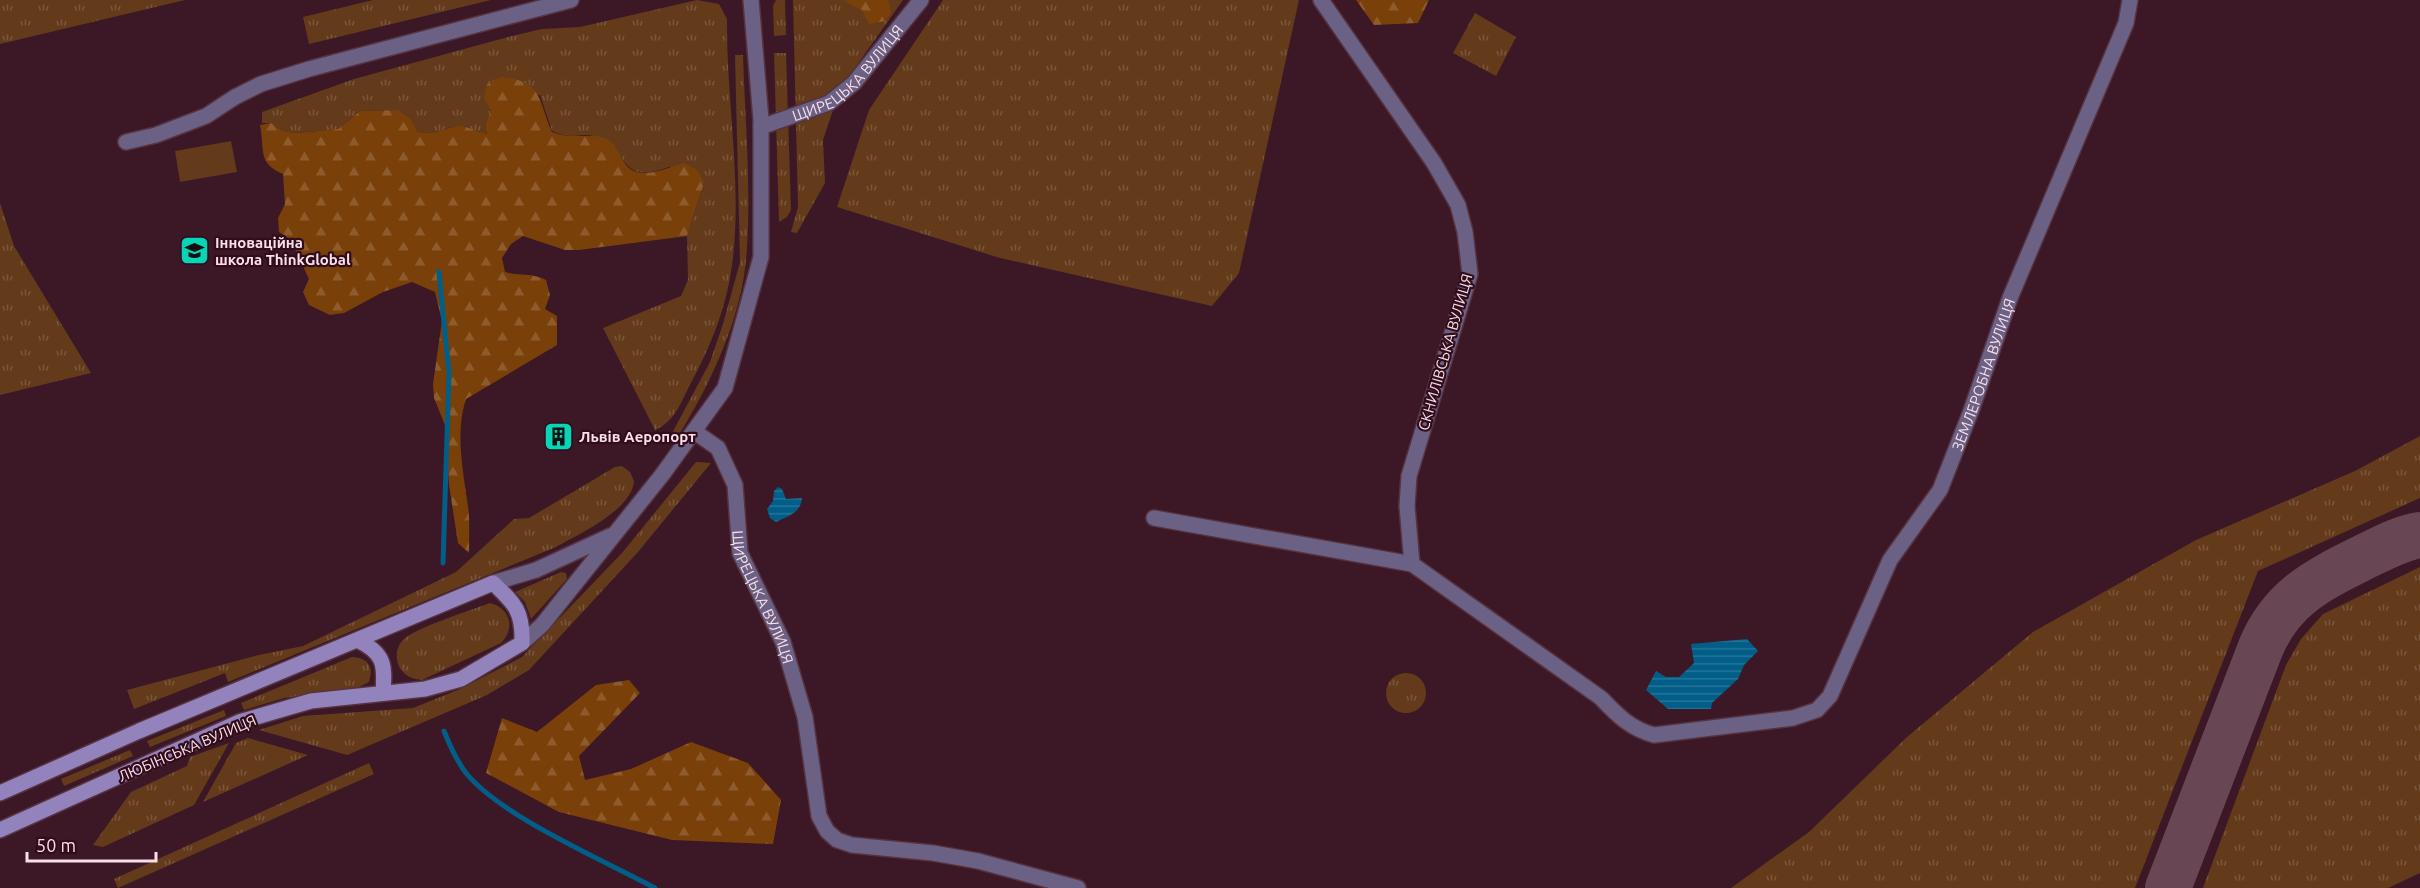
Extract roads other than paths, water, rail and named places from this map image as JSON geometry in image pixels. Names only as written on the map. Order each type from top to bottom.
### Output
[{"type":"street","points":[[126,142],[156,135],[206,116],[234,97],[261,84],[309,69],[571,0]]},
{"type":"street","points":[[695,432],[725,388],[761,257],[761,124],[751,0]]},
{"type":"street","name":"ЩИРЕЦЬКА ВУЛИЦЯ","points":[[761,124],[829,103],[854,83],[921,0]]},
{"type":"street","name":"СКНИЛІВСЬКА ВУЛИЦЯ","points":[[1322,0],[1434,162],[1458,205],[1465,232],[1470,274],[1409,476],[1407,507],[1412,564]]},
{"type":"street","name":"ЗЕМЛЕРОБНА ВУЛИЦЯ","points":[[1412,564],[1601,698],[1621,718],[1640,731],[1654,735],[1793,718],[1817,710],[1830,696],[1890,560],[1940,490],[1971,411],[2010,298],[2126,23],[2130,0]]},
{"type":"street","name":"ЩИРЕЦЬКА ВУЛИЦЯ","points":[[695,432],[718,448],[735,485],[740,553],[783,642],[805,717],[819,816],[827,831],[837,840],[852,845],[933,853],[978,861],[1078,888]]},
{"type":"street","name":"ЛЮБІНСЬКА ВУЛИЦЯ","points":[[0,830],[239,722],[311,701],[425,689],[461,679],[522,643],[542,625],[695,432]]},
{"type":"street","points":[[1154,518],[1412,564]]},
{"type":"street","points":[[0,793],[139,731],[493,583],[536,570],[615,533]]},
{"type":"street","points":[[493,583],[518,609],[522,625],[522,643]]},
{"type":"street","points":[[357,640],[371,647],[381,659],[385,670],[383,693]]},
{"type":"water","points":[[778,487],[782,489],[786,499],[802,498],[796,511],[776,522],[770,518],[767,509]]},
{"type":"water","points":[[1747,639],[1758,651],[1744,665],[1738,679],[1712,703],[1711,709],[1668,709],[1646,690],[1656,671],[1666,677],[1679,677],[1694,663],[1691,644]]},
{"type":"waterway","points":[[439,272],[449,373],[443,563]]},
{"type":"waterway","points":[[444,731],[466,773],[503,806],[554,837],[655,888]]},
{"type":"place","name":"Інноваційна школа ThinkGlobal","points":[[194,251]]},
{"type":"place","name":"Львів Аеропорт","points":[[558,436]]}]
